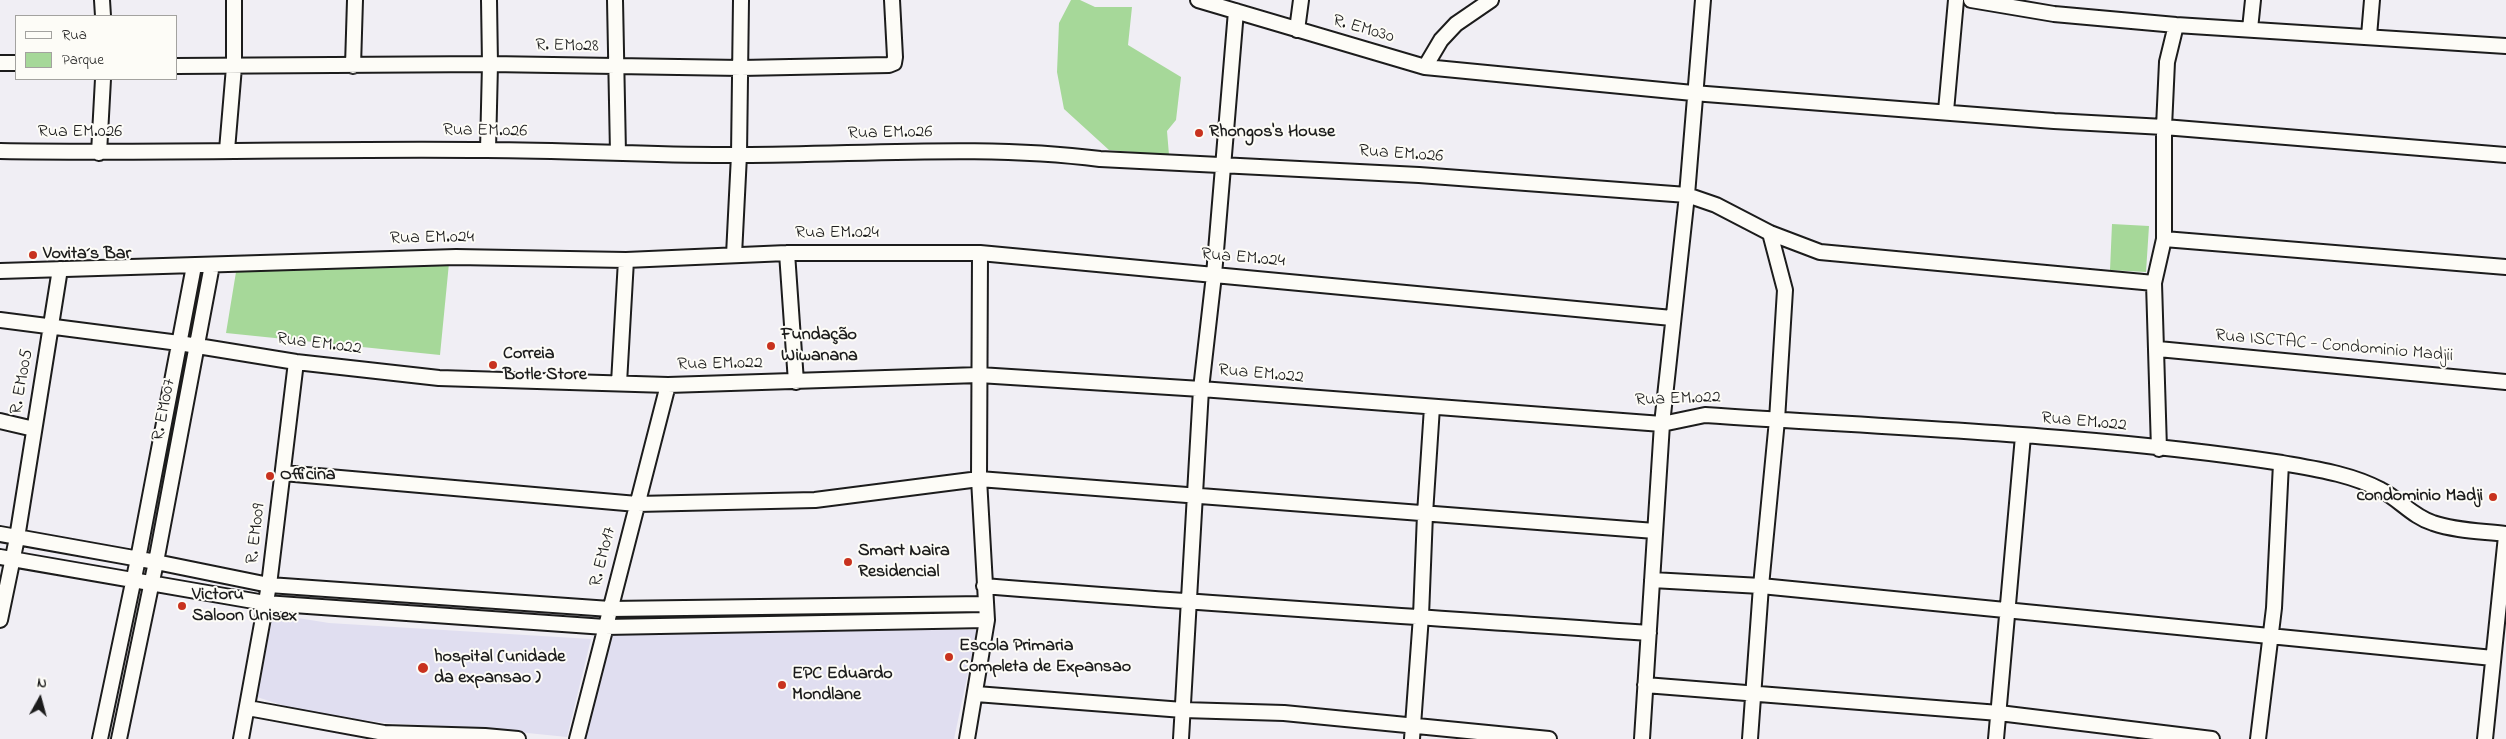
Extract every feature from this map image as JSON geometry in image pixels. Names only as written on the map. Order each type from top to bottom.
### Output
[{"type":"street","points":[[102,0],[102,15]]},
{"type":"street","points":[[227,150],[234,67],[234,0]]},
{"type":"street","points":[[353,66],[355,0]]},
{"type":"street","points":[[488,150],[489,0]]},
{"type":"street","points":[[616,0],[615,66],[618,153]]},
{"type":"street","points":[[734,255],[739,155],[741,0]]},
{"type":"street","name":"R. EM028","points":[[178,66],[490,64],[741,68],[889,65],[894,63],[892,0]]},
{"type":"street","name":"R. EM030","points":[[1198,0],[1425,67],[1693,93],[2054,121],[2164,127],[2506,155]]},
{"type":"street","points":[[1297,30],[1301,0]]},
{"type":"street","points":[[1425,67],[1441,40],[1456,24],[1491,0]]},
{"type":"street","points":[[1642,739],[1662,424],[1672,318],[1687,195],[1693,93],[1703,0]]},
{"type":"street","points":[[1946,112],[1951,75],[1956,0]]},
{"type":"street","points":[[1971,0],[2054,14],[2176,25],[2506,46]]},
{"type":"street","points":[[2250,29],[2253,0]]},
{"type":"street","points":[[2369,36],[2372,0]]},
{"type":"street","points":[[1181,739],[1201,389],[1214,275],[1236,11]]},
{"type":"street","points":[[2159,449],[2158,349],[2154,283],[2164,239],[2164,127],[2167,62],[2176,25]]},
{"type":"street","points":[[0,63],[15,63]]},
{"type":"street","points":[[99,152],[102,80]]},
{"type":"street","name":"Rua EM.026","points":[[0,151],[488,150],[739,155],[944,152],[1055,153],[1100,159],[1223,163],[1419,175],[1687,195],[1716,205],[1770,233],[1820,252],[2154,283]]},
{"type":"street","points":[[1750,739],[1761,586],[1777,420],[1785,290],[1770,233]]},
{"type":"street","points":[[2164,239],[2506,267]]},
{"type":"street","points":[[967,739],[987,620],[979,479],[980,252]]},
{"type":"street","name":"Rua EM.024","points":[[0,271],[456,257],[626,260],[787,253],[980,252],[1672,318]]},
{"type":"street","points":[[787,253],[796,382]]},
{"type":"street","points":[[619,383],[626,260]]},
{"type":"street","name":"R. EM007","points":[[119,739],[156,562],[212,264]]},
{"type":"street","name":"R. EM007","points":[[100,739],[132,578],[138,559],[194,266]]},
{"type":"street","name":"R. EM005","points":[[0,620],[6,558],[17,538],[60,269]]},
{"type":"street","name":"Rua EM.022","points":[[0,320],[52,325],[179,343],[296,362],[439,378],[668,385],[796,382],[979,374],[1662,424],[1705,415],[2023,436],[2282,463],[2356,479],[2383,490],[2431,523],[2506,535]]},
{"type":"street","name":"Rua ISCTAC - Condominio Madjii","points":[[2158,349],[2506,382]]},
{"type":"street","name":"R. EM009","points":[[241,739],[269,585],[296,362]]},
{"type":"street","name":"R. EM017","points":[[577,739],[668,385]]},
{"type":"street","points":[[1412,739],[1421,616],[1432,407]]},
{"type":"street","points":[[0,421],[34,428]]},
{"type":"street","points":[[1996,739],[2023,436]]},
{"type":"street","points":[[2258,739],[2270,635],[2282,463]]},
{"type":"street","points":[[283,473],[637,504],[815,500],[979,479],[1655,532]]},
{"type":"street","points":[[0,534],[156,562],[269,585],[610,609],[985,604]]},
{"type":"street","points":[[2485,739],[2493,658],[2500,643],[2506,535]]},
{"type":"street","points":[[6,558],[132,578],[265,603],[605,627],[987,620]]},
{"type":"street","points":[[1652,580],[1761,586],[2493,658]]},
{"type":"street","points":[[984,586],[1189,603],[1421,616],[1649,633]]},
{"type":"street","points":[[1645,685],[1999,713],[2212,739]]},
{"type":"street","points":[[976,694],[1183,710],[1284,714],[1549,739]]},
{"type":"street","points":[[248,708],[384,733],[485,736],[518,739]]},
{"type":"shaded area","name":"hospital (unidade da expansao )","points":[[273,614],[329,623],[591,639],[567,737],[478,728],[387,723],[306,713],[257,697]]},
{"type":"shaded area","name":"EPC Eduardo Mondlane","points":[[977,630],[954,739],[585,739],[611,631]]},
{"type":"green space","points":[[1071,0],[1080,0],[1095,7],[1132,7],[1128,45],[1181,77],[1176,120],[1167,131],[1169,155],[1109,150],[1064,109],[1057,72],[1059,23]]},
{"type":"green space","points":[[2112,224],[2149,226],[2146,272],[2110,270]]},
{"type":"green space","points":[[449,263],[440,355],[226,333],[236,272]]},
{"type":"place","name":"Rhongos's House","points":[[1199,133]]},
{"type":"place","name":"Vovita´s Bar","points":[[33,255]]},
{"type":"place","name":"Fundação Wiwanana","points":[[771,346]]},
{"type":"place","name":"Correia Botle Store","points":[[493,365]]},
{"type":"place","name":"Officina","points":[[270,476]]},
{"type":"place","name":"condominio Madji","points":[[2493,497]]},
{"type":"place","name":"Smart Naira Residencial","points":[[848,562]]},
{"type":"place","name":"Victoru Saloon Unisex","points":[[182,606]]},
{"type":"place","name":"Escola Primaria Completa de Expansao","points":[[949,657]]},
{"type":"place","name":"hospital (unidade da expansao )","points":[[423,668]]},
{"type":"place","name":"EPC Eduardo Mondlane","points":[[782,685]]}]
